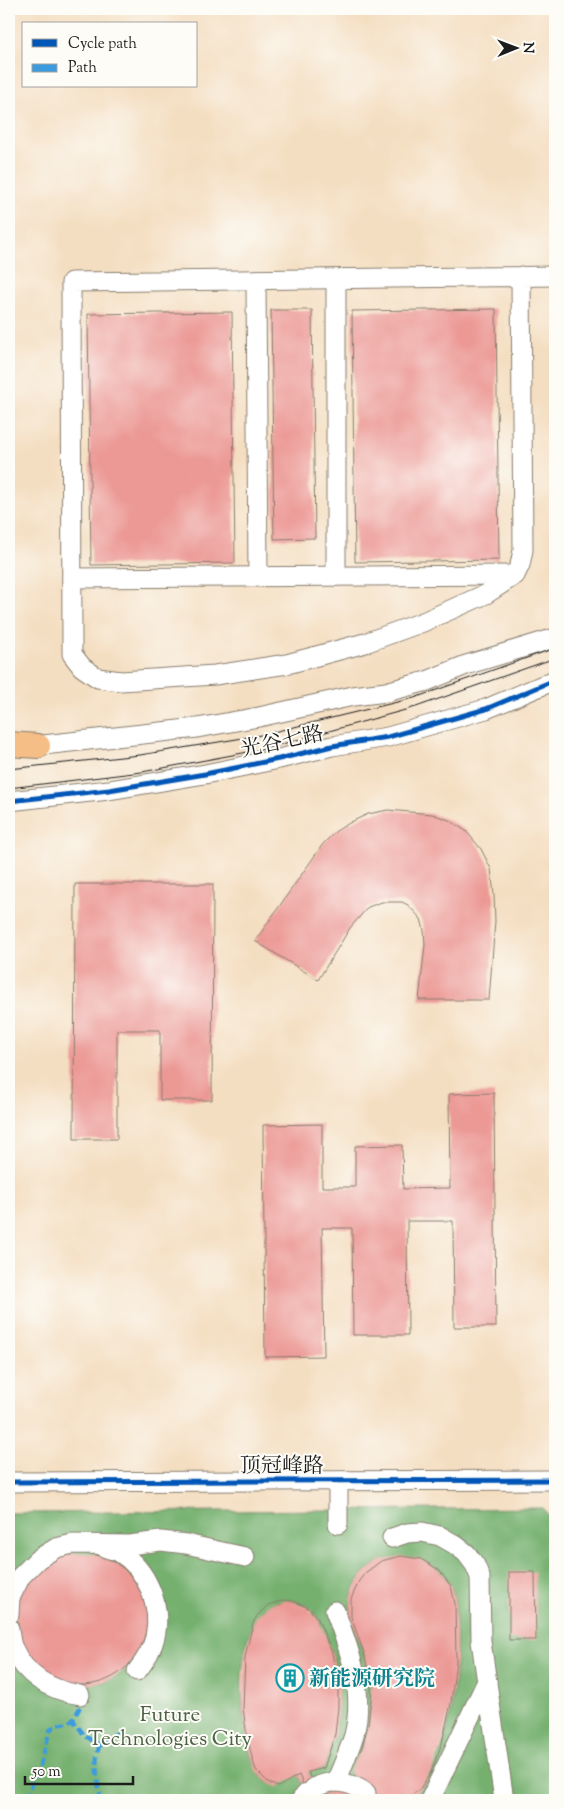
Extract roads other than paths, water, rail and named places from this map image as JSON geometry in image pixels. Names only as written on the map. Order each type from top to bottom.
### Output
[{"type":"main road","points":[[9,744],[38,746]]},
{"type":"street","points":[[521,276],[523,550],[520,565],[515,574],[486,594],[422,622],[356,646],[286,664],[216,675],[121,680],[98,678],[82,667],[72,654],[71,282],[521,276],[555,276]]},
{"type":"street","points":[[336,279],[336,576]]},
{"type":"street","points":[[256,280],[258,577]]},
{"type":"street","points":[[72,578],[515,574]]},
{"type":"street","name":"光谷七路","points":[[9,749],[197,728],[259,717],[353,696],[386,692],[427,681],[498,654],[555,638]]},
{"type":"street","name":"光谷七路","points":[[9,801],[108,790],[205,774],[332,746],[388,737],[486,708],[555,680]]},
{"type":"street","name":"顶冠峰路","points":[[9,1482],[555,1480]]},
{"type":"street","points":[[338,1481],[338,1524]]},
{"type":"street","points":[[392,1538],[407,1533],[422,1532],[440,1536],[466,1553],[480,1577],[481,1641],[504,1800]]},
{"type":"street","points":[[9,1615],[10,1598],[21,1576],[38,1559],[56,1548],[73,1544],[129,1545],[161,1541],[186,1544],[245,1557]]},
{"type":"street","points":[[93,1544],[118,1552],[138,1568],[151,1589],[158,1615],[155,1638],[147,1657],[137,1671]]},
{"type":"street","points":[[335,1611],[354,1664],[358,1697],[354,1734],[336,1782]]},
{"type":"street","points":[[9,1628],[12,1647],[27,1670],[41,1683],[62,1692],[80,1695]]},
{"type":"street","points":[[430,1800],[487,1681]]},
{"type":"street","points":[[307,1794],[329,1783],[336,1782],[349,1784],[366,1793]]},
{"type":"tram line","points":[[9,769],[140,755],[261,735],[414,698],[555,648]]},
{"type":"tram line","points":[[9,788],[142,772],[264,749],[416,707],[555,658]]},
{"type":"place","name":"新能源研究院","points":[[290,1678]]},
{"type":"park label","name":"Future Technologies City","points":[[170,1726]]}]
